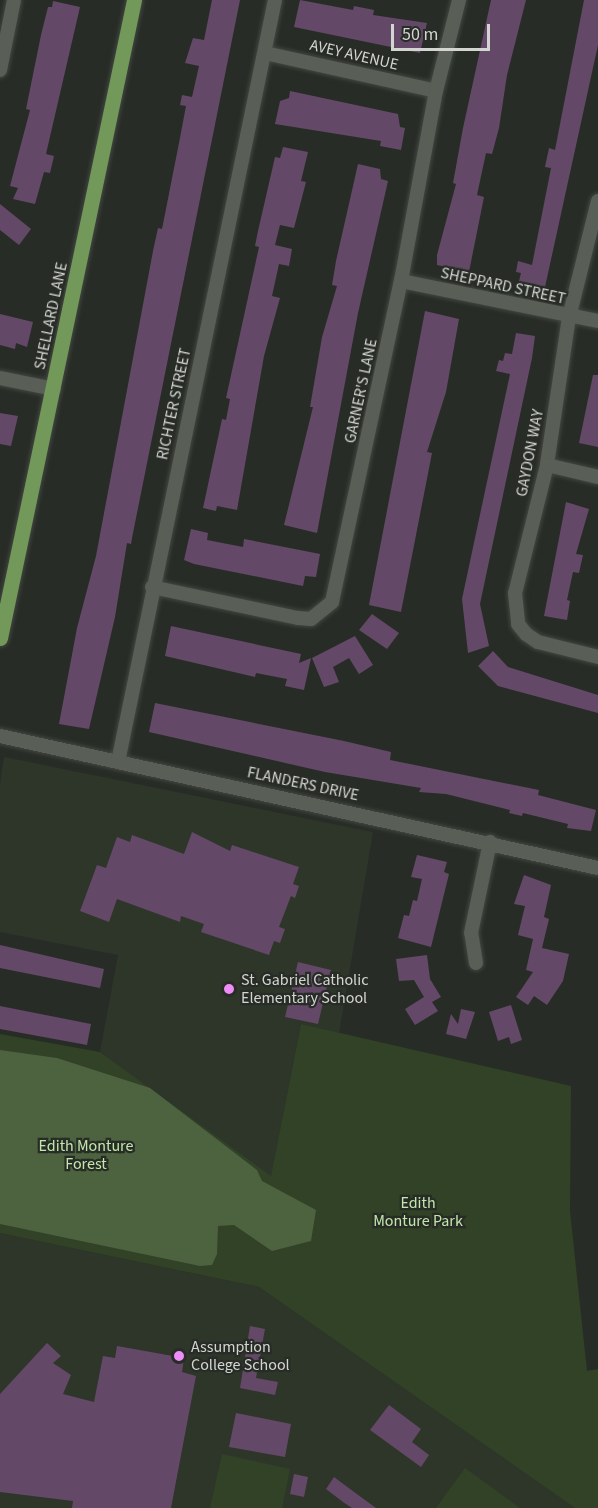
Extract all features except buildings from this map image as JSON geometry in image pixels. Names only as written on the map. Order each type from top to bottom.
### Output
[{"type":"main road","name":"SHELLARD LANE","points":[[0,638],[134,0]]},
{"type":"street","points":[[0,70],[14,0]]},
{"type":"street","name":"RICHTER STREET","points":[[118,762],[152,587],[275,0]]},
{"type":"street","name":"GARNER'S LANE","points":[[152,587],[298,618],[311,619],[332,602],[401,281],[436,91],[459,0]]},
{"type":"street","name":"AVEY AVENUE","points":[[264,53],[436,91]]},
{"type":"street","name":"GAYDON WAY","points":[[598,201],[569,317],[547,465],[515,592],[518,624],[538,642],[598,657]]},
{"type":"street","name":"SHEPPARD STREET","points":[[401,281],[569,317],[598,321]]},
{"type":"street","points":[[0,378],[54,389]]},
{"type":"street","points":[[547,465],[598,477]]},
{"type":"street","name":"FLANDERS DRIVE","points":[[0,736],[490,842],[598,868]]},
{"type":"street","points":[[476,963],[471,933],[490,842]]},
{"type":"shaded area","name":"St. Gabriel Catholic Elementary School","points":[[4,757],[373,832],[339,1033],[301,1024],[271,1177],[100,1052],[118,955],[0,932],[0,785]]},
{"type":"shaded area","name":"Assumption College School","points":[[0,1233],[259,1287],[575,1508],[0,1508]]},
{"type":"green space","name":"Edith Monture Park","points":[[301,1024],[571,1086],[570,1211],[587,1371],[598,1369],[598,1508],[575,1508],[259,1287],[0,1233],[0,1034],[100,1052],[271,1176]]},
{"type":"green space","name":"Edith Monture Forest","points":[[0,1050],[57,1058],[150,1088],[257,1170],[262,1181],[316,1210],[311,1241],[272,1251],[234,1225],[218,1226],[217,1254],[212,1265],[200,1266],[0,1224]]},
{"type":"green space","points":[[222,1454],[290,1469],[282,1508],[210,1508]]},
{"type":"green space","points":[[465,1468],[520,1508],[436,1508]]},
{"type":"place","name":"St. Gabriel Catholic Elementary School","points":[[229,989]]},
{"type":"place","name":"Assumption College School","points":[[179,1356]]}]
